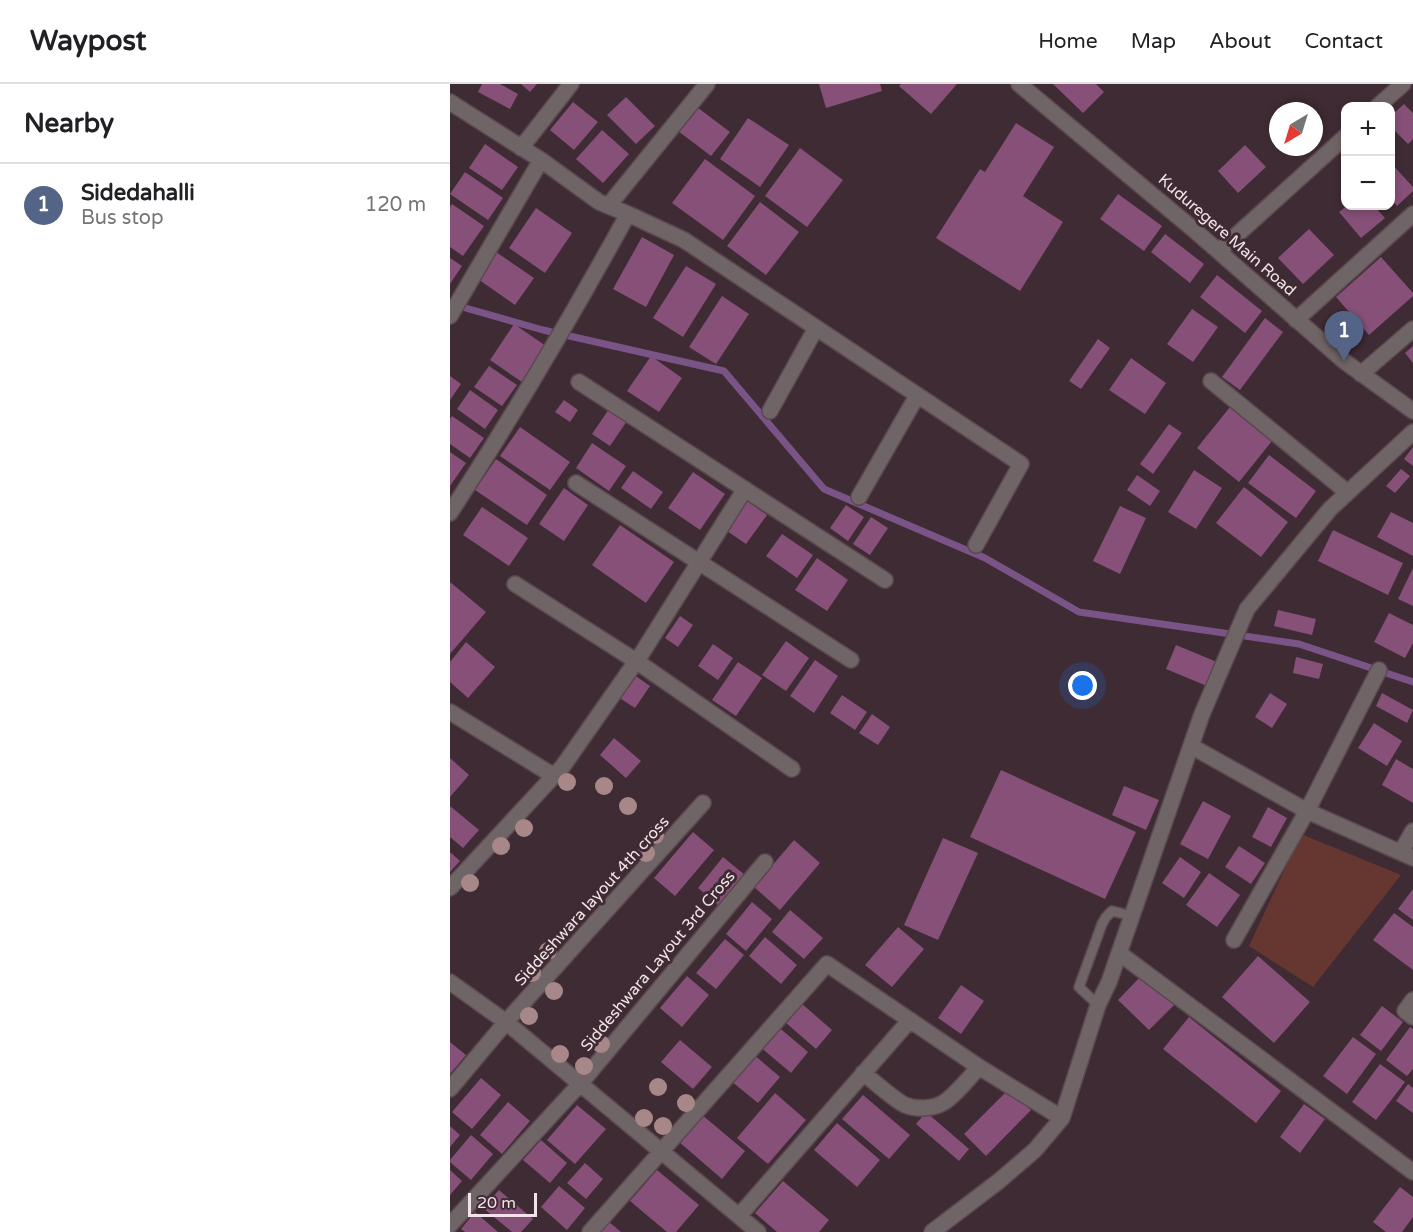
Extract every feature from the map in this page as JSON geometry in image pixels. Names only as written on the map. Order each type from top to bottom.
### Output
[{"type":"street","points":[[521,148],[571,84]]},
{"type":"street","points":[[609,206],[707,84]]},
{"type":"street","name":"Kuduregere Main Road","points":[[1019,84],[1219,251],[1344,361],[1413,411]]},
{"type":"street","points":[[1383,102],[1403,84]]},
{"type":"street","points":[[452,106],[541,160],[599,202],[684,240],[1021,464],[976,545]]},
{"type":"street","points":[[1219,251],[1341,141]]},
{"type":"street","points":[[450,316],[455,303],[541,160]]},
{"type":"street","points":[[450,513],[496,441],[628,214]]},
{"type":"street","points":[[1296,320],[1413,214]]},
{"type":"street","points":[[770,411],[816,328]]},
{"type":"street","points":[[1361,374],[1413,328]]},
{"type":"street","points":[[1211,381],[1347,492]]},
{"type":"street","points":[[579,382],[885,580]]},
{"type":"street","points":[[859,497],[917,396]]},
{"type":"street","points":[[932,1232],[999,1181],[1035,1150],[1062,1118],[1098,1005],[1109,982],[1202,714],[1247,609],[1330,509],[1413,432]]},
{"type":"street","points":[[576,483],[851,660]]},
{"type":"street","points":[[450,888],[563,766],[636,662],[745,489]]},
{"type":"street","points":[[515,584],[636,662],[792,769]]},
{"type":"street","points":[[1233,940],[1307,811],[1379,670]]},
{"type":"street","points":[[450,712],[554,776]]},
{"type":"street","points":[[1191,746],[1307,811],[1407,855],[1413,831]]},
{"type":"street","name":"Siddeshwara layout 4th cross","points":[[450,1089],[506,1022],[704,803]]},
{"type":"street","name":"Siddeshwara Layout 3rd Cross","points":[[450,1225],[580,1084],[765,862]]},
{"type":"street","points":[[1119,953],[1413,1172]]},
{"type":"street","points":[[590,1232],[827,964],[980,1067],[1062,1118]]},
{"type":"street","points":[[450,982],[506,1022],[758,1232]]},
{"type":"street","points":[[1413,1000],[1405,1011],[1413,1017]]},
{"type":"street","points":[[739,1216],[910,1020]]},
{"type":"street","points":[[863,1073],[904,1105],[915,1108],[938,1106],[947,1101],[980,1067]]},
{"type":"lane","points":[[1098,1005],[1079,987],[1102,924],[1112,911],[1132,916]]},
{"type":"shaded area","points":[[1301,834],[1401,875],[1313,987],[1249,946]]},
{"type":"building","points":[[482,84],[500,84],[518,94],[510,109],[478,92]]},
{"type":"building","points":[[521,84],[537,84],[530,92]]},
{"type":"building","points":[[819,84],[880,84],[882,91],[826,108]]},
{"type":"building","points":[[901,84],[957,84],[931,114],[899,86]]},
{"type":"building","points":[[1053,84],[1096,84],[1104,92],[1083,113]]},
{"type":"building","points":[[626,97],[655,126],[636,144],[607,115]]},
{"type":"building","points":[[573,102],[598,122],[574,150],[550,130]]},
{"type":"building","points":[[1404,104],[1413,113],[1413,139],[1408,144],[1395,131],[1395,112]]},
{"type":"building","points":[[697,107],[730,132],[711,156],[678,131]]},
{"type":"building","points":[[748,118],[789,145],[760,187],[720,159]]},
{"type":"building","points":[[1016,123],[1054,147],[1023,196],[1063,222],[1020,291],[936,238],[980,169],[985,172]]},
{"type":"building","points":[[602,130],[629,154],[603,183],[576,159]]},
{"type":"building","points":[[485,144],[518,167],[502,190],[469,168]]},
{"type":"building","points":[[1245,145],[1266,167],[1238,193],[1218,171]]},
{"type":"building","points":[[800,148],[843,180],[807,227],[765,196]]},
{"type":"building","points":[[705,159],[755,196],[723,240],[672,203]]},
{"type":"building","points":[[1395,167],[1413,187],[1413,191],[1397,206],[1395,204]]},
{"type":"building","points":[[465,172],[503,198],[488,220],[450,194]]},
{"type":"building","points":[[1118,194],[1162,226],[1144,251],[1100,219]]},
{"type":"building","points":[[760,202],[799,232],[766,275],[727,246]]},
{"type":"building","points":[[452,204],[484,226],[463,256],[450,247],[450,207]]},
{"type":"building","points":[[536,208],[572,233],[545,273],[509,248]]},
{"type":"building","points":[[1342,210],[1378,210],[1385,218],[1361,238],[1339,212]]},
{"type":"building","points":[[1309,229],[1334,255],[1303,284],[1278,258]]},
{"type":"building","points":[[1165,234],[1204,264],[1190,283],[1151,252]]},
{"type":"building","points":[[642,237],[674,255],[646,307],[613,289]]},
{"type":"building","points":[[493,250],[534,278],[515,305],[475,277]]},
{"type":"building","points":[[1381,257],[1413,293],[1413,296],[1369,335],[1336,297]]},
{"type":"building","points":[[450,258],[462,266],[450,284]]},
{"type":"building","points":[[686,266],[716,284],[683,337],[653,318]]},
{"type":"building","points":[[1217,275],[1262,311],[1245,333],[1200,297]]},
{"type":"building","points":[[722,296],[749,314],[716,364],[689,347]]},
{"type":"building","points":[[1192,309],[1218,327],[1193,362],[1167,344]]},
{"type":"building","points":[[1265,318],[1283,332],[1240,390],[1222,377]]},
{"type":"building","points":[[514,324],[546,346],[522,382],[490,360]]},
{"type":"building","points":[[1098,339],[1110,348],[1081,389],[1069,381]]},
{"type":"building","points":[[1413,346],[1413,363],[1405,353]]},
{"type":"building","points":[[651,356],[682,378],[659,412],[627,391]]},
{"type":"building","points":[[1131,358],[1166,383],[1145,414],[1109,390]]},
{"type":"building","points":[[489,366],[517,385],[502,406],[474,387]]},
{"type":"building","points":[[450,376],[461,384],[450,400]]},
{"type":"building","points":[[470,390],[498,410],[485,429],[457,409]]},
{"type":"building","points":[[564,400],[578,410],[570,422],[555,412]]},
{"type":"building","points":[[1230,407],[1272,441],[1239,482],[1197,448]]},
{"type":"building","points":[[609,409],[627,421],[610,446],[592,434]]},
{"type":"building","points":[[452,416],[484,438],[470,458],[450,444]]},
{"type":"building","points":[[1169,424],[1182,433],[1153,474],[1140,464]]},
{"type":"building","points":[[520,427],[570,462],[550,490],[500,456]]},
{"type":"building","points":[[592,443],[626,466],[609,491],[576,468]]},
{"type":"building","points":[[1413,447],[1413,466],[1404,459]]},
{"type":"building","points":[[450,452],[466,463],[450,486]]},
{"type":"building","points":[[1269,455],[1316,491],[1296,518],[1248,483]]},
{"type":"building","points":[[496,459],[547,495],[527,525],[475,490]]},
{"type":"building","points":[[1401,469],[1410,476],[1395,493],[1386,486]]},
{"type":"building","points":[[1194,470],[1222,488],[1196,529],[1168,512]]},
{"type":"building","points":[[633,471],[663,492],[651,509],[621,488]]},
{"type":"building","points":[[693,472],[725,494],[700,530],[668,508]]},
{"type":"building","points":[[1137,475],[1160,491],[1150,506],[1127,490]]},
{"type":"building","points":[[1244,487],[1288,522],[1261,557],[1216,523]]},
{"type":"building","points":[[564,488],[588,505],[564,541],[539,524]]},
{"type":"building","points":[[744,499],[767,515],[746,544],[724,529]]},
{"type":"building","points":[[846,505],[864,517],[848,541],[830,528]]},
{"type":"building","points":[[1120,506],[1146,518],[1120,574],[1093,561]]},
{"type":"building","points":[[482,507],[528,538],[509,566],[463,535]]},
{"type":"building","points":[[1391,512],[1413,523],[1413,556],[1377,537]]},
{"type":"building","points":[[871,517],[888,528],[870,555],[853,544]]},
{"type":"building","points":[[620,525],[674,562],[646,603],[592,565]]},
{"type":"building","points":[[1333,530],[1403,563],[1388,595],[1318,561]]},
{"type":"building","points":[[782,534],[813,555],[797,578],[766,556]]},
{"type":"building","points":[[817,558],[848,580],[827,611],[795,590]]},
{"type":"building","points":[[1413,568],[1413,606],[1398,599]]},
{"type":"building","points":[[450,582],[486,612],[450,654]]},
{"type":"building","points":[[1278,610],[1316,619],[1312,635],[1274,626]]},
{"type":"building","points":[[1389,613],[1413,625],[1413,643],[1405,658],[1374,642]]},
{"type":"building","points":[[680,616],[693,625],[678,647],[665,638]]},
{"type":"building","points":[[786,641],[809,658],[786,691],[762,675]]},
{"type":"building","points":[[466,642],[495,667],[468,698],[450,682],[450,662]]},
{"type":"building","points":[[713,644],[733,658],[718,680],[698,666]]},
{"type":"building","points":[[1176,645],[1217,662],[1207,686],[1166,669]]},
{"type":"building","points":[[1296,657],[1323,664],[1319,679],[1293,673]]},
{"type":"building","points":[[815,660],[838,676],[814,713],[790,696]]},
{"type":"building","points":[[738,662],[762,678],[736,716],[712,700]]},
{"type":"building","points":[[633,674],[650,686],[635,708],[618,697]]},
{"type":"building","points":[[1270,693],[1287,704],[1272,728],[1255,717]]},
{"type":"building","points":[[1382,693],[1413,710],[1407,723],[1376,706]]},
{"type":"building","points":[[842,695],[867,712],[855,730],[830,713]]},
{"type":"building","points":[[872,714],[890,727],[878,745],[859,733]]},
{"type":"building","points":[[1374,723],[1402,741],[1387,766],[1358,748]]},
{"type":"building","points":[[614,738],[641,761],[626,778],[600,755]]},
{"type":"building","points":[[450,758],[469,775],[450,797]]},
{"type":"building","points":[[1396,759],[1413,769],[1413,803],[1382,785]]},
{"type":"building","points":[[1001,770],[1136,832],[1105,899],[970,837]]},
{"type":"building","points":[[1124,786],[1159,800],[1146,830],[1112,815]]},
{"type":"building","points":[[1203,801],[1231,816],[1208,859],[1180,844]]},
{"type":"building","points":[[450,806],[479,830],[463,848],[450,837]]},
{"type":"building","points":[[1268,807],[1287,818],[1271,847],[1252,837]]},
{"type":"building","points":[[693,832],[714,850],[675,896],[654,878]]},
{"type":"building","points":[[943,838],[978,853],[938,940],[904,925]]},
{"type":"building","points":[[794,840],[820,863],[780,910],[754,887]]},
{"type":"building","points":[[1239,846],[1265,863],[1251,884],[1225,867]]},
{"type":"building","points":[[450,852],[460,861],[450,872]]},
{"type":"building","points":[[723,857],[745,875],[719,906],[698,888]]},
{"type":"building","points":[[1180,857],[1201,872],[1184,898],[1162,883]]},
{"type":"building","points":[[1209,873],[1240,895],[1217,927],[1186,905]]},
{"type":"building","points":[[1413,889],[1413,920],[1398,909]]},
{"type":"building","points":[[752,902],[772,919],[746,951],[726,934]]},
{"type":"building","points":[[790,910],[823,938],[804,959],[772,932]]},
{"type":"building","points":[[1394,913],[1413,927],[1413,970],[1373,940]]},
{"type":"building","points":[[898,927],[924,949],[892,987],[865,965]]},
{"type":"building","points":[[765,937],[797,965],[781,984],[749,956]]},
{"type":"building","points":[[725,939],[744,955],[716,989],[696,973]]},
{"type":"building","points":[[1258,956],[1310,1002],[1274,1043],[1222,997]]},
{"type":"building","points":[[1142,975],[1174,1005],[1149,1030],[1118,1000]]},
{"type":"building","points":[[687,976],[709,995],[682,1027],[660,1008]]},
{"type":"building","points":[[961,985],[984,1001],[961,1034],[938,1018]]},
{"type":"building","points":[[801,1003],[832,1030],[816,1049],[785,1022]]},
{"type":"building","points":[[1382,1006],[1403,1022],[1381,1051],[1360,1035]]},
{"type":"building","points":[[1189,1017],[1281,1091],[1256,1123],[1163,1049]]},
{"type":"building","points":[[776,1025],[808,1052],[791,1073],[759,1046]]},
{"type":"building","points":[[1410,1027],[1413,1029],[1413,1069],[1407,1076],[1386,1060]]},
{"type":"building","points":[[1353,1037],[1376,1054],[1347,1094],[1323,1076]]},
{"type":"building","points":[[680,1040],[712,1067],[693,1089],[661,1062]]},
{"type":"building","points":[[450,1042],[466,1055],[450,1074]]},
{"type":"building","points":[[753,1054],[780,1077],[758,1103],[731,1081]]},
{"type":"building","points":[[1380,1064],[1405,1082],[1376,1120],[1352,1102]]},
{"type":"building","points":[[481,1078],[501,1095],[472,1129],[452,1112]]},
{"type":"building","points":[[1408,1084],[1413,1088],[1413,1113],[1396,1101]]},
{"type":"building","points":[[1009,1089],[1031,1110],[986,1156],[964,1134]]},
{"type":"building","points":[[775,1093],[806,1120],[768,1164],[737,1138]]},
{"type":"building","points":[[863,1095],[910,1135],[889,1159],[842,1119]]},
{"type":"building","points":[[508,1102],[530,1121],[502,1154],[480,1135]]},
{"type":"building","points":[[1304,1104],[1325,1119],[1300,1153],[1280,1137]]},
{"type":"building","points":[[577,1105],[606,1129],[575,1164],[547,1140]]},
{"type":"building","points":[[926,1112],[969,1149],[959,1161],[916,1124]]},
{"type":"building","points":[[701,1114],[745,1151],[722,1179],[678,1141]]},
{"type":"building","points":[[837,1123],[880,1160],[857,1187],[814,1150]]},
{"type":"building","points":[[450,1126],[460,1135],[450,1147]]},
{"type":"building","points":[[471,1135],[493,1154],[471,1180],[450,1160]]},
{"type":"building","points":[[541,1140],[567,1163],[550,1183],[523,1160]]},
{"type":"building","points":[[585,1163],[603,1179],[586,1199],[567,1183]]},
{"type":"building","points":[[450,1170],[462,1181],[450,1195]]},
{"type":"building","points":[[657,1170],[699,1205],[676,1232],[667,1232],[630,1201]]},
{"type":"building","points":[[783,1181],[829,1220],[819,1232],[777,1232],[755,1213]]},
{"type":"building","points":[[559,1186],[585,1208],[567,1230],[541,1207]]},
{"type":"building","points":[[1400,1187],[1413,1197],[1413,1217],[1402,1232],[1386,1232],[1373,1222]]},
{"type":"building","points":[[499,1190],[533,1219],[521,1232],[512,1232],[483,1208]]},
{"type":"building","points":[[475,1212],[498,1232],[465,1232],[461,1229]]},
{"type":"building","points":[[608,1221],[621,1232],[599,1232]]},
{"type":"waterway","points":[[455,305],[543,330],[724,371],[824,489],[985,558],[1079,612],[1299,644],[1413,682]]},
{"type":"place","name":"Sidedahalli","points":[[1344,361]]}]
